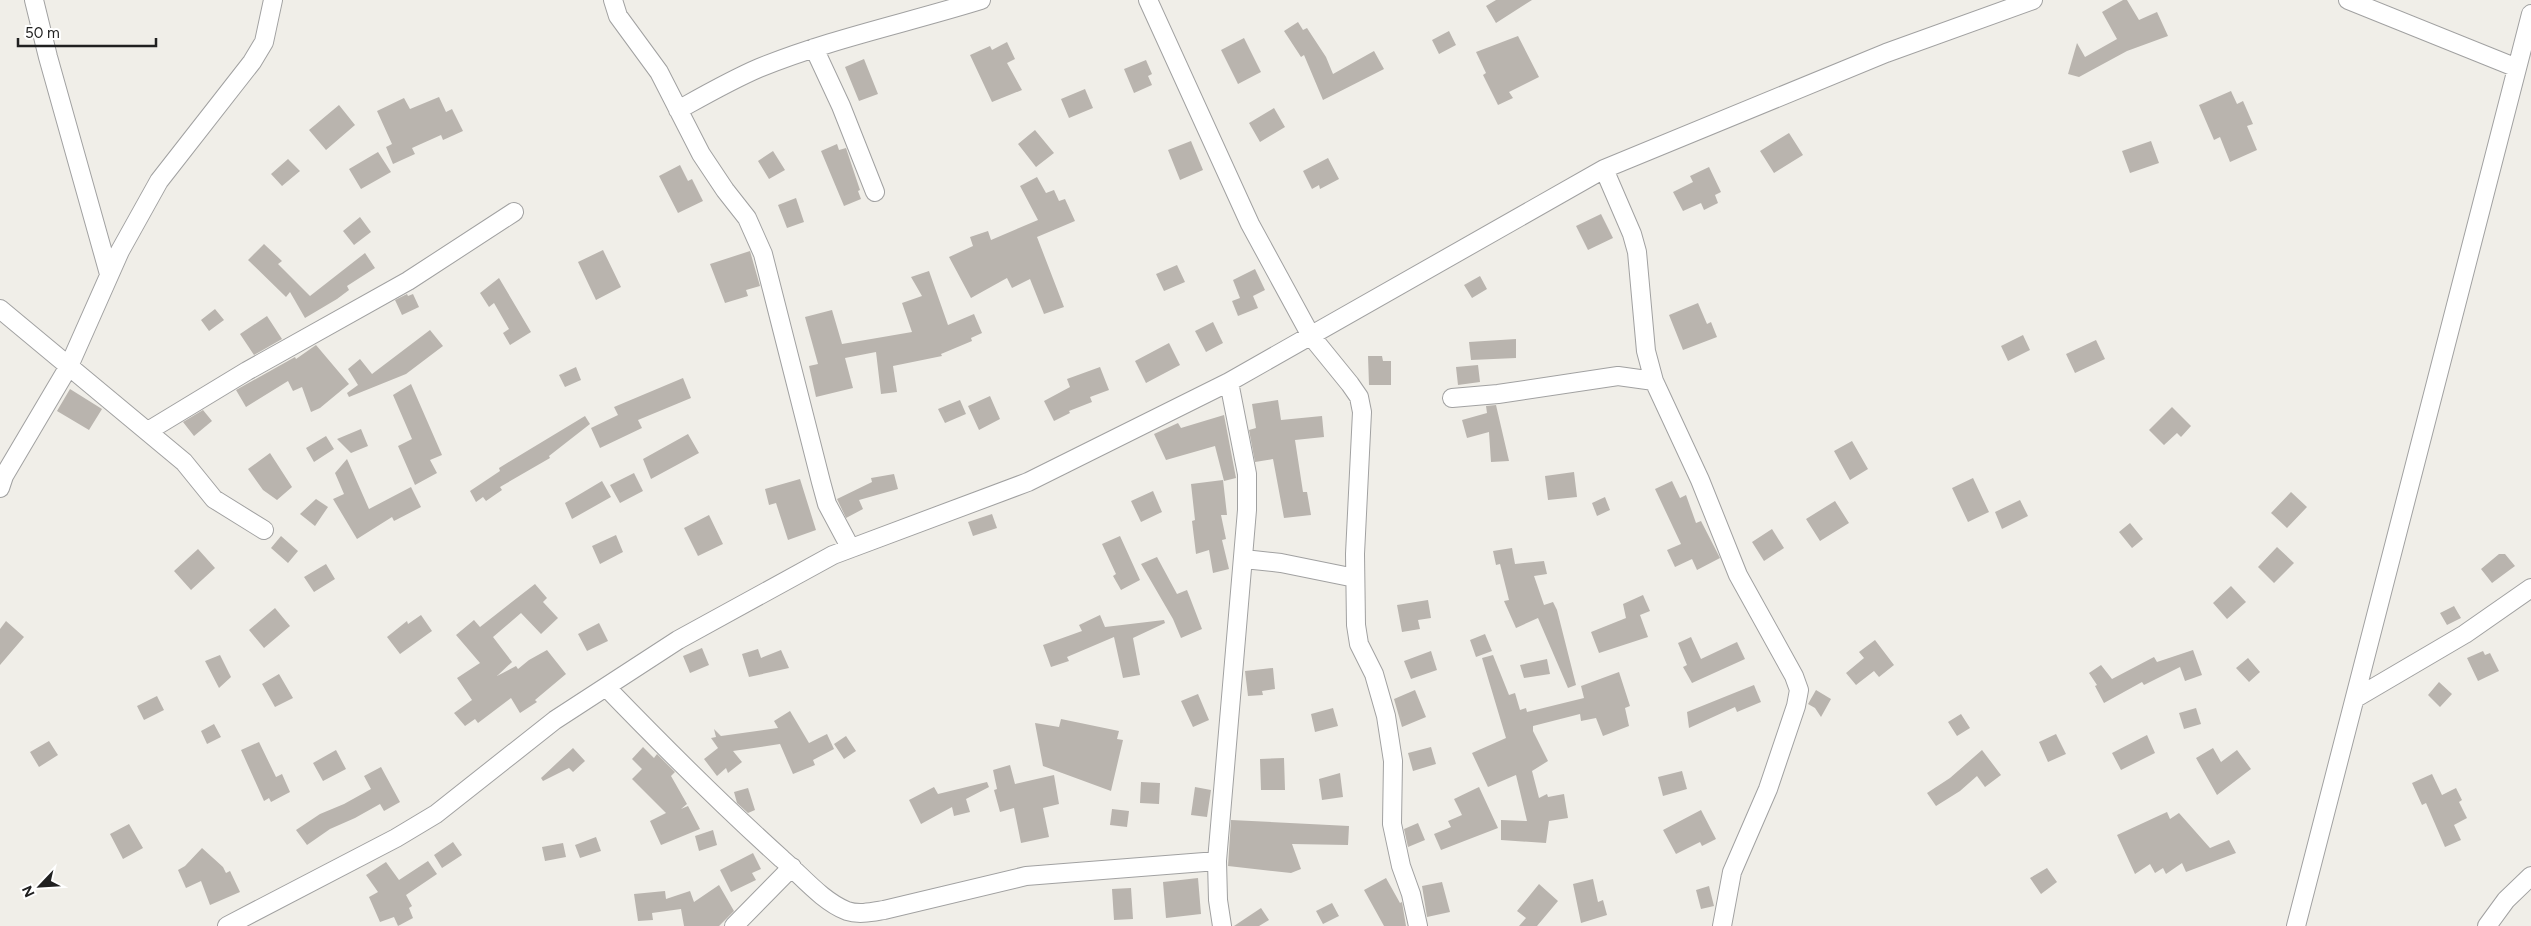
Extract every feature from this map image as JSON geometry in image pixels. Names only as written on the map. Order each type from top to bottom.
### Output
[{"type":"street","points":[[34,0],[48,57],[109,274]]},
{"type":"street","points":[[0,488],[4,476],[69,366],[109,274],[159,181],[252,62],[264,42],[273,0]]},
{"type":"street","points":[[613,0],[618,16],[659,72],[701,154],[725,190],[747,218],[763,254],[827,504],[850,547]]},
{"type":"street","points":[[678,110],[729,82],[814,48],[981,0]]},
{"type":"street","points":[[1148,0],[1250,224],[1311,336],[1359,398],[1362,412],[1355,578],[1356,625],[1359,644],[1374,674],[1386,716],[1393,761],[1392,824],[1418,926]]},
{"type":"street","points":[[227,926],[396,838],[436,814],[555,720],[678,640],[850,547],[1028,482],[1229,382],[1604,169],[1886,53],[2033,0]]},
{"type":"street","points":[[2348,0],[2517,68]]},
{"type":"street","points":[[2296,926],[2531,14]]},
{"type":"street","points":[[814,48],[841,106],[875,192]]},
{"type":"street","points":[[1604,169],[1632,234],[1637,252],[1646,352],[1654,381],[1700,480],[1738,575],[1794,676],[1799,690],[1788,731],[1768,789],[1732,872],[1722,926]]},
{"type":"street","points":[[148,431],[247,371],[408,281],[514,212]]},
{"type":"street","points":[[0,308],[184,462],[214,498],[264,530]]},
{"type":"street","points":[[1452,398],[1498,394],[1618,376],[1654,381]]},
{"type":"street","points":[[1222,926],[1218,900],[1217,861],[1244,559],[1248,474],[1229,382]]},
{"type":"street","points":[[1244,559],[1355,578]]},
{"type":"street","points":[[2356,698],[2465,634],[2531,588]]},
{"type":"street","points":[[606,687],[717,800],[835,904],[849,912],[865,913],[1026,876],[1217,861]]},
{"type":"street","points":[[734,926],[792,867]]},
{"type":"street","points":[[2487,926],[2506,900],[2531,876]]},
{"type":"building","points":[[1496,0],[1532,0],[1496,23],[1486,6]]},
{"type":"building","points":[[2123,0],[2127,0],[2139,20],[2157,12],[2168,36],[2127,51],[2079,77],[2068,74],[2077,43],[2085,57],[2117,39],[2102,12]]},
{"type":"building","points":[[1298,22],[1303,30],[1307,28],[1326,57],[1333,74],[1374,51],[1384,69],[1323,100],[1304,55],[1301,57],[1284,31]]},
{"type":"building","points":[[1449,31],[1456,45],[1439,54],[1432,40]]},
{"type":"building","points":[[1518,36],[1539,77],[1509,92],[1513,98],[1498,105],[1483,75],[1486,73],[1476,52]]},
{"type":"building","points":[[1244,38],[1261,72],[1238,84],[1221,50]]},
{"type":"building","points":[[1007,42],[1015,59],[1007,63],[1022,90],[992,102],[970,55],[990,46],[992,50]]},
{"type":"building","points":[[864,59],[878,94],[859,101],[845,67]]},
{"type":"building","points":[[1146,60],[1152,74],[1148,76],[1152,85],[1134,93],[1124,69]]},
{"type":"building","points":[[1085,89],[1093,108],[1069,118],[1061,99]]},
{"type":"building","points":[[2231,91],[2237,104],[2243,101],[2253,124],[2247,126],[2257,150],[2230,162],[2220,137],[2214,140],[2199,105]]},
{"type":"building","points":[[439,97],[446,112],[452,109],[463,131],[443,140],[441,135],[412,148],[415,154],[393,164],[386,147],[392,144],[377,111],[404,98],[410,109]]},
{"type":"building","points":[[339,105],[355,125],[326,150],[309,130]]},
{"type":"building","points":[[1274,108],[1285,127],[1260,142],[1249,123]]},
{"type":"building","points":[[1035,130],[1054,153],[1036,167],[1018,144]]},
{"type":"building","points":[[1789,133],[1803,155],[1774,173],[1760,151]]},
{"type":"building","points":[[1191,141],[1203,170],[1180,180],[1168,150]]},
{"type":"building","points":[[2151,141],[2159,163],[2130,173],[2122,151]]},
{"type":"building","points":[[837,144],[839,150],[846,148],[860,190],[858,191],[861,199],[844,206],[821,151]]},
{"type":"building","points":[[773,151],[785,170],[769,179],[758,161]]},
{"type":"building","points":[[378,152],[391,172],[361,189],[349,169]]},
{"type":"building","points":[[1328,158],[1339,179],[1320,189],[1319,185],[1312,189],[1303,171]]},
{"type":"building","points":[[288,159],[300,171],[282,186],[271,174]]},
{"type":"building","points":[[680,165],[688,181],[692,179],[703,201],[678,213],[659,176]]},
{"type":"building","points":[[1709,167],[1721,192],[1715,195],[1718,203],[1704,210],[1701,203],[1683,211],[1673,192],[1693,182],[1690,176]]},
{"type":"building","points":[[1037,177],[1046,193],[1054,190],[1059,201],[1065,199],[1075,221],[1037,237],[1064,307],[1044,314],[1030,279],[1012,288],[1007,278],[971,298],[949,257],[973,246],[970,237],[988,231],[991,240],[1038,220],[1020,186]]},
{"type":"building","points":[[796,198],[804,222],[787,228],[778,205]]},
{"type":"building","points":[[1601,214],[1613,238],[1588,250],[1576,226]]},
{"type":"building","points":[[360,217],[371,232],[354,245],[343,231]]},
{"type":"building","points":[[264,244],[282,261],[278,264],[310,296],[365,253],[375,268],[347,286],[349,290],[337,299],[305,318],[290,292],[286,297],[248,260]]},
{"type":"building","points":[[603,250],[621,287],[596,300],[578,262]]},
{"type":"building","points":[[750,251],[760,286],[746,290],[748,296],[725,303],[710,264]]},
{"type":"building","points":[[1177,265],[1185,282],[1164,291],[1156,274]]},
{"type":"building","points":[[1255,269],[1265,290],[1253,296],[1258,308],[1238,316],[1232,301],[1240,298],[1233,280]]},
{"type":"building","points":[[929,271],[948,325],[974,314],[982,333],[971,338],[972,341],[941,354],[942,356],[893,366],[897,392],[881,394],[876,352],[845,358],[853,388],[816,397],[809,366],[818,364],[805,317],[832,310],[842,344],[912,332],[902,303],[922,296],[911,277]]},
{"type":"building","points":[[1480,276],[1487,289],[1472,298],[1464,285]]},
{"type":"building","points":[[499,278],[531,332],[510,345],[503,333],[509,329],[494,303],[489,307],[480,293]]},
{"type":"building","points":[[407,294],[408,296],[413,294],[419,307],[402,315],[395,300]]},
{"type":"building","points":[[1698,303],[1707,324],[1711,322],[1717,337],[1683,350],[1669,315]]},
{"type":"building","points":[[215,309],[224,320],[209,331],[201,320]]},
{"type":"building","points":[[267,316],[282,339],[254,355],[240,334]]},
{"type":"building","points":[[1213,322],[1223,343],[1206,352],[1195,331]]},
{"type":"building","points":[[430,330],[443,346],[406,374],[349,397],[347,393],[358,385],[348,369],[360,359],[372,374]]},
{"type":"building","points":[[2023,335],[2030,350],[2008,361],[2001,346]]},
{"type":"building","points":[[1516,339],[1516,358],[1471,360],[1469,342]]},
{"type":"building","points":[[2096,340],[2105,359],[2075,373],[2066,354]]},
{"type":"building","points":[[1169,343],[1180,365],[1146,383],[1135,361]]},
{"type":"building","points":[[316,345],[349,384],[320,408],[311,412],[302,387],[293,391],[288,381],[246,407],[236,390],[295,357],[296,359]]},
{"type":"building","points":[[1368,356],[1382,356],[1383,361],[1391,361],[1391,385],[1369,385]]},
{"type":"building","points":[[1478,365],[1480,382],[1458,385],[1456,367]]},
{"type":"building","points":[[576,367],[581,380],[565,387],[559,375]]},
{"type":"building","points":[[1100,367],[1109,390],[1090,397],[1092,402],[1069,411],[1070,413],[1054,421],[1044,401],[1070,387],[1067,379]]},
{"type":"building","points":[[683,378],[691,398],[638,420],[642,428],[600,448],[591,428],[618,415],[614,407]]},
{"type":"building","points":[[411,384],[442,455],[430,460],[437,473],[415,485],[398,446],[412,439],[393,395]]},
{"type":"building","points":[[70,389],[102,409],[89,430],[57,411]]},
{"type":"building","points":[[990,396],[1000,419],[979,430],[968,406]]},
{"type":"building","points":[[960,400],[966,414],[945,423],[938,409]]},
{"type":"building","points":[[1278,400],[1281,420],[1322,416],[1324,437],[1295,440],[1303,492],[1307,492],[1311,515],[1284,518],[1273,459],[1255,462],[1249,430],[1256,428],[1252,404]]},
{"type":"building","points":[[1496,405],[1509,461],[1491,462],[1489,432],[1467,438],[1462,420],[1487,413],[1486,406]]},
{"type":"building","points":[[2172,407],[2191,426],[2181,437],[2177,433],[2164,445],[2149,430]]},
{"type":"building","points":[[203,410],[212,421],[194,436],[183,422]]},
{"type":"building","points":[[1224,415],[1236,478],[1224,481],[1215,446],[1166,460],[1154,434],[1178,423],[1181,428]]},
{"type":"building","points":[[585,416],[590,424],[549,456],[550,458],[500,487],[502,490],[486,501],[483,497],[476,502],[470,491],[500,471],[499,468]]},
{"type":"building","points":[[361,429],[368,446],[351,453],[337,439]]},
{"type":"building","points":[[688,434],[699,453],[651,479],[643,459]]},
{"type":"building","points":[[326,436],[334,449],[314,462],[306,448]]},
{"type":"building","points":[[1852,441],[1868,469],[1850,480],[1834,451]]},
{"type":"building","points":[[270,453],[292,487],[277,500],[263,490],[248,469]]},
{"type":"building","points":[[347,459],[369,509],[411,487],[421,507],[394,521],[392,517],[357,539],[333,499],[344,494],[335,473]]},
{"type":"building","points":[[1574,472],[1577,497],[1548,500],[1545,476]]},
{"type":"building","points":[[634,473],[643,491],[620,503],[610,485]]},
{"type":"building","points":[[894,474],[898,489],[859,500],[863,509],[846,518],[837,499],[872,482],[871,478]]},
{"type":"building","points":[[1973,478],[1989,512],[1968,522],[1952,488]]},
{"type":"building","points":[[800,479],[816,530],[788,540],[776,503],[769,505],[765,489]]},
{"type":"building","points":[[1223,480],[1227,515],[1221,515],[1226,539],[1222,540],[1229,569],[1213,573],[1209,550],[1196,554],[1192,521],[1195,520],[1191,484]]},
{"type":"building","points":[[602,481],[611,497],[572,519],[565,503]]},
{"type":"building","points":[[1672,481],[1680,498],[1686,495],[1696,523],[1701,521],[1720,558],[1697,570],[1692,559],[1675,567],[1667,550],[1681,544],[1655,489]]},
{"type":"building","points":[[1153,491],[1162,512],[1141,522],[1131,501]]},
{"type":"building","points":[[2291,492],[2307,507],[2287,528],[2271,513]]},
{"type":"building","points":[[1605,497],[1610,510],[1597,516],[1592,503]]},
{"type":"building","points":[[316,499],[328,507],[315,526],[300,514]]},
{"type":"building","points":[[2020,500],[2028,516],[2002,529],[1995,512]]},
{"type":"building","points":[[1835,501],[1849,523],[1820,541],[1806,519]]},
{"type":"building","points":[[992,514],[997,528],[973,536],[968,522]]},
{"type":"building","points":[[709,515],[723,544],[698,556],[684,528]]},
{"type":"building","points":[[2130,523],[2143,539],[2132,548],[2119,532]]},
{"type":"building","points":[[1772,529],[1784,548],[1764,561],[1752,542]]},
{"type":"building","points":[[616,535],[623,552],[600,564],[592,546]]},
{"type":"building","points":[[281,536],[298,551],[288,563],[271,548]]},
{"type":"building","points":[[1120,536],[1140,580],[1121,590],[1113,576],[1116,574],[1102,544]]},
{"type":"building","points":[[2277,547],[2294,563],[2274,583],[2258,567]]},
{"type":"building","points":[[1512,548],[1515,564],[1544,561],[1547,574],[1534,576],[1544,605],[1553,602],[1557,610],[1576,685],[1568,688],[1538,618],[1516,628],[1504,601],[1509,600],[1500,564],[1496,565],[1493,551]]},
{"type":"building","points":[[198,549],[215,568],[191,590],[174,571]]},
{"type":"building","points":[[2499,554],[2505,554],[2515,566],[2492,583],[2481,569]]},
{"type":"building","points":[[1157,557],[1177,594],[1187,590],[1202,629],[1181,638],[1173,619],[1141,564]]},
{"type":"building","points":[[326,564],[335,579],[314,592],[304,577]]},
{"type":"building","points":[[535,584],[547,598],[543,602],[558,618],[541,634],[521,613],[493,637],[512,662],[497,676],[516,666],[518,669],[547,650],[566,674],[535,700],[537,702],[520,713],[511,698],[478,723],[475,719],[465,726],[454,713],[472,700],[457,678],[480,663],[456,635],[474,620],[480,627]]},
{"type":"building","points":[[2231,586],[2246,602],[2227,619],[2213,603]]},
{"type":"building","points":[[1643,595],[1650,611],[1640,615],[1648,637],[1599,653],[1591,632],[1626,618],[1623,604]]},
{"type":"building","points":[[1428,600],[1431,618],[1418,620],[1420,629],[1402,632],[1397,605]]},
{"type":"building","points":[[2454,606],[2461,618],[2447,625],[2440,613]]},
{"type":"building","points":[[275,608],[290,626],[264,648],[249,630]]},
{"type":"building","points":[[421,615],[432,631],[400,654],[387,637],[407,621],[408,624]]},
{"type":"building","points":[[1100,615],[1105,627],[1164,620],[1165,623],[1133,638],[1140,675],[1123,678],[1114,637],[1067,657],[1069,661],[1051,667],[1043,645],[1082,631],[1079,625]]},
{"type":"building","points":[[6,621],[24,637],[0,665],[0,629]]},
{"type":"building","points":[[599,623],[608,641],[587,651],[578,634]]},
{"type":"building","points":[[1485,634],[1492,651],[1476,657],[1470,640]]},
{"type":"building","points":[[1691,637],[1701,659],[1737,642],[1745,659],[1692,683],[1683,667],[1687,665],[1678,643]]},
{"type":"building","points":[[1875,640],[1894,665],[1879,677],[1874,671],[1856,685],[1846,673],[1864,658],[1859,652]]},
{"type":"building","points":[[702,648],[709,665],[690,673],[683,656]]},
{"type":"building","points":[[758,649],[761,658],[781,650],[789,668],[749,677],[742,654]]},
{"type":"building","points":[[2193,650],[2202,675],[2185,681],[2180,667],[2144,685],[2142,682],[2104,703],[2095,686],[2097,685],[2089,673],[2101,665],[2112,679],[2154,657],[2157,662]]},
{"type":"building","points":[[1431,651],[1437,670],[1411,679],[1404,661]]},
{"type":"building","points":[[2483,651],[2485,655],[2490,653],[2499,671],[2478,681],[2467,658]]},
{"type":"building","points":[[220,655],[231,677],[219,688],[205,661]]},
{"type":"building","points":[[1493,655],[1509,695],[1515,693],[1520,710],[1526,708],[1527,712],[1584,698],[1581,686],[1619,672],[1630,706],[1625,708],[1629,726],[1603,736],[1596,718],[1581,721],[1580,714],[1533,726],[1533,731],[1548,761],[1532,771],[1539,798],[1547,794],[1548,797],[1564,794],[1568,818],[1549,821],[1546,843],[1501,840],[1501,820],[1527,821],[1516,775],[1488,787],[1472,753],[1506,738],[1482,658]]},
{"type":"building","points":[[2248,658],[2260,672],[2249,682],[2236,668]]},
{"type":"building","points":[[1547,659],[1550,674],[1524,678],[1520,665]]},
{"type":"building","points":[[1273,668],[1275,689],[1262,691],[1263,695],[1248,696],[1245,671]]},
{"type":"building","points":[[279,674],[293,698],[275,707],[262,684]]},
{"type":"building","points":[[2439,682],[2452,694],[2440,707],[2428,695]]},
{"type":"building","points":[[1754,685],[1761,702],[1737,712],[1735,707],[1689,728],[1687,712]]},
{"type":"building","points":[[1415,690],[1426,717],[1402,727],[1394,699]]},
{"type":"building","points":[[1816,690],[1831,699],[1821,717],[1815,708],[1808,704]]},
{"type":"building","points":[[1198,694],[1209,720],[1193,727],[1181,701]]},
{"type":"building","points":[[157,696],[164,710],[144,720],[137,706]]},
{"type":"building","points":[[1333,708],[1338,726],[1315,732],[1311,714]]},
{"type":"building","points":[[2196,708],[2201,724],[2184,729],[2179,713]]},
{"type":"building","points":[[790,711],[809,743],[827,734],[834,749],[813,760],[815,765],[793,774],[780,744],[733,751],[742,762],[728,773],[726,768],[717,776],[704,759],[718,748],[711,738],[716,737],[714,729],[721,736],[778,728],[774,721]]},
{"type":"building","points":[[1961,714],[1970,728],[1957,736],[1948,722]]},
{"type":"building","points":[[1061,719],[1119,731],[1117,739],[1123,740],[1111,791],[1043,766],[1035,723],[1059,727]]},
{"type":"building","points":[[214,724],[221,737],[207,744],[201,731]]},
{"type":"building","points":[[2056,734],[2066,754],[2048,762],[2039,742]]},
{"type":"building","points":[[2147,735],[2155,753],[2121,770],[2112,753]]},
{"type":"building","points":[[846,736],[856,751],[844,759],[834,744]]},
{"type":"building","points":[[49,741],[58,755],[39,767],[30,752]]},
{"type":"building","points":[[259,742],[276,777],[282,774],[290,792],[271,802],[269,798],[264,801],[241,750]]},
{"type":"building","points":[[643,747],[654,758],[657,754],[675,772],[671,776],[687,804],[681,809],[688,806],[700,829],[661,845],[650,821],[666,813],[632,779],[642,769],[632,759]]},
{"type":"building","points":[[1431,747],[1436,764],[1413,771],[1408,753]]},
{"type":"building","points":[[573,748],[585,761],[573,772],[569,768],[543,781],[541,778]]},
{"type":"building","points":[[2213,748],[2221,762],[2237,750],[2251,769],[2217,795],[2196,758]]},
{"type":"building","points":[[336,750],[346,769],[323,781],[313,763]]},
{"type":"building","points":[[1982,750],[2001,775],[1985,787],[1977,776],[1960,791],[1936,806],[1927,793],[1950,778]]},
{"type":"building","points":[[1284,758],[1285,790],[1261,790],[1260,759]]},
{"type":"building","points":[[1010,765],[1015,784],[1054,775],[1059,804],[1043,808],[1049,837],[1021,843],[1014,808],[1000,812],[994,790],[997,789],[993,770]]},
{"type":"building","points":[[381,767],[400,802],[384,811],[380,804],[330,829],[307,845],[296,830],[320,814],[344,804],[371,789],[364,776]]},
{"type":"building","points":[[1682,771],[1687,789],[1663,796],[1658,777]]},
{"type":"building","points":[[1340,773],[1343,797],[1322,800],[1319,779]]},
{"type":"building","points":[[2432,774],[2442,795],[2456,788],[2462,800],[2459,802],[2467,818],[2454,825],[2461,840],[2445,847],[2426,803],[2422,805],[2412,783]]},
{"type":"building","points":[[987,782],[989,787],[966,799],[970,812],[954,816],[952,807],[921,824],[909,800],[934,787],[938,794]]},
{"type":"building","points":[[1141,782],[1160,783],[1159,804],[1140,803]]},
{"type":"building","points":[[1195,787],[1211,790],[1207,817],[1191,815]]},
{"type":"building","points":[[1479,787],[1498,828],[1441,850],[1434,834],[1451,827],[1448,821],[1462,815],[1454,799]]},
{"type":"building","points":[[748,788],[755,810],[748,813],[737,803],[734,792]]},
{"type":"building","points":[[1112,809],[1129,811],[1127,827],[1110,825]]},
{"type":"building","points":[[1701,810],[1716,839],[1702,846],[1700,842],[1676,854],[1663,830]]},
{"type":"building","points":[[2167,812],[2170,819],[2179,813],[2210,848],[2229,840],[2236,853],[2186,872],[2182,863],[2166,874],[2163,868],[2155,873],[2150,864],[2135,874],[2117,835]]},
{"type":"building","points":[[1231,820],[1349,826],[1348,845],[1292,844],[1301,869],[1291,873],[1228,866]]},
{"type":"building","points":[[1418,823],[1425,840],[1408,847],[1404,829]]},
{"type":"building","points":[[129,824],[143,848],[123,859],[110,834]]},
{"type":"building","points":[[713,830],[717,845],[699,851],[695,836]]},
{"type":"building","points":[[596,837],[601,851],[580,858],[575,845]]},
{"type":"building","points":[[453,842],[462,855],[442,868],[434,855]]},
{"type":"building","points":[[563,843],[566,857],[545,861],[542,847]]},
{"type":"building","points":[[202,848],[223,867],[226,873],[230,871],[240,892],[210,905],[201,881],[186,888],[178,870],[185,866]]},
{"type":"building","points":[[753,853],[761,869],[752,873],[756,880],[731,892],[720,870]]},
{"type":"building","points":[[428,861],[437,874],[406,895],[412,906],[409,908],[413,918],[398,926],[394,917],[380,922],[369,897],[378,892],[366,875],[386,862],[399,880]]},
{"type":"building","points":[[2047,868],[2057,882],[2041,894],[2030,878]]},
{"type":"building","points":[[1198,878],[1201,914],[1166,918],[1163,882]]},
{"type":"building","points":[[1386,878],[1400,903],[1402,902],[1406,926],[1384,926],[1364,890]]},
{"type":"building","points":[[1593,879],[1598,902],[1603,900],[1607,915],[1581,923],[1573,884]]},
{"type":"building","points":[[1442,882],[1450,912],[1427,917],[1422,886]]},
{"type":"building","points":[[1539,884],[1558,901],[1537,926],[1519,926],[1526,918],[1517,911]]},
{"type":"building","points":[[719,885],[734,911],[719,926],[684,926],[681,909],[652,913],[653,920],[638,921],[634,894],[665,891],[666,899],[690,891],[694,902]]},
{"type":"building","points":[[1709,886],[1714,906],[1701,909],[1696,890]]},
{"type":"building","points":[[1131,888],[1133,919],[1114,920],[1112,889]]},
{"type":"building","points":[[1332,903],[1339,916],[1323,924],[1316,911]]},
{"type":"building","points":[[1261,908],[1269,920],[1259,926],[1234,926]]}]
